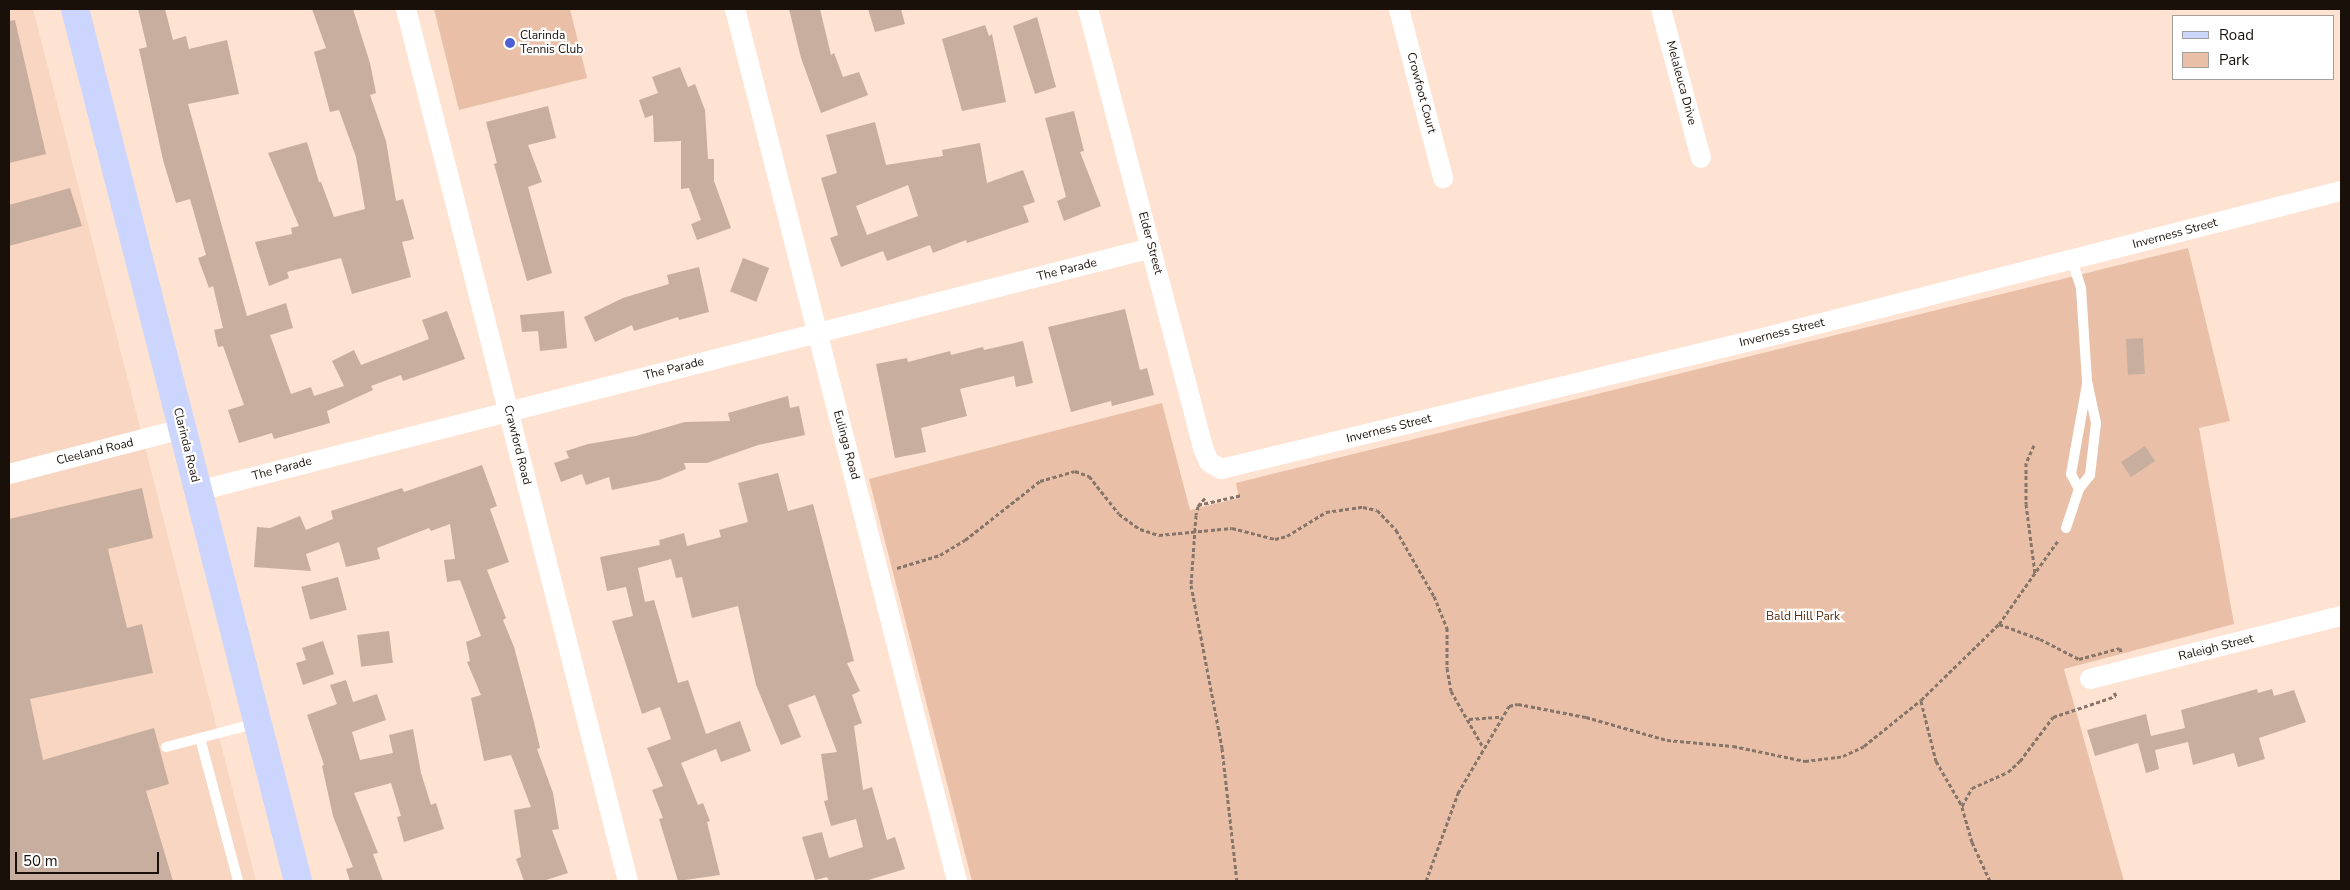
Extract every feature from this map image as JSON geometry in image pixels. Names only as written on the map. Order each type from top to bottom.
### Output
[{"type":"main road","name":"Clarinda Road","points":[[75,9],[298,881]]},
{"type":"street","name":"Crawford Road","points":[[406,9],[628,881]]},
{"type":"street","name":"Eulinga Road","points":[[735,9],[957,881]]},
{"type":"street","name":"Elder Street","points":[[1088,9],[1203,448],[1209,462],[1221,469]]},
{"type":"street","name":"Crowfoot Court","points":[[1399,9],[1443,178]]},
{"type":"street","name":"Melaleuca Drive","points":[[1662,9],[1701,158]]},
{"type":"street","name":"Inverness Street","points":[[1221,469],[2072,261],[2341,191]]},
{"type":"street","name":"The Parade","points":[[198,491],[1151,248]]},
{"type":"street","name":"Cleeland Road","points":[[9,474],[182,429]]},
{"type":"street","name":"Raleigh Street","points":[[2108,675],[2341,616]]},
{"type":"lane","points":[[2066,528],[2079,490],[2090,475],[2095,449],[2096,423],[2088,381],[2081,288],[2072,261]]},
{"type":"lane","points":[[2079,490],[2071,474],[2088,381]]},
{"type":"lane","points":[[166,747],[257,723]]},
{"type":"lane","points":[[200,738],[238,881]]},
{"type":"path","points":[[2034,445],[2026,463],[2026,504],[2036,574]]},
{"type":"path","points":[[880,573],[940,555],[965,540],[1040,481],[1075,470],[1089,476],[1119,514],[1140,529],[1159,535],[1194,534],[1232,528],[1275,539],[1288,536],[1326,512],[1363,507],[1377,510],[1396,530],[1434,596],[1447,628],[1447,668],[1451,690],[1483,747]]},
{"type":"path","points":[[1198,506],[1242,495]]},
{"type":"path","points":[[1205,498],[1198,506],[1194,534],[1191,585],[1222,748],[1237,881]]},
{"type":"path","points":[[1426,881],[1458,793],[1500,717],[1509,706],[1518,704],[1586,717],[1667,740],[1733,746],[1805,761],[1843,756],[1864,746],[1921,700],[1999,624],[2036,574],[2066,528]]},
{"type":"path","points":[[1962,806],[1972,788],[2008,772],[2020,761],[2053,717],[2116,696],[2108,675],[2120,648],[2079,660],[2040,639],[1999,624]]},
{"type":"path","points":[[1921,700],[1936,761],[1962,806],[1972,842],[1990,881]]},
{"type":"path","points":[[1468,719],[1500,717]]},
{"type":"shaded area","points":[[9,9],[33,9],[256,881],[9,881]]},
{"type":"green space","name":"Clarinda Tennis Club","points":[[434,9],[570,9],[587,78],[459,110]]},
{"type":"green space","name":"Bald Hill Park","points":[[2188,248],[2230,421],[2199,428],[2234,624],[2064,669],[2124,881],[972,881],[869,479],[1162,403],[1190,510],[1239,498],[1236,483]]},
{"type":"building","points":[[138,9],[165,9],[173,40],[186,36],[189,49],[227,40],[239,94],[188,104],[247,316],[286,303],[293,328],[270,335],[291,394],[311,387],[314,396],[344,386],[332,361],[354,350],[361,365],[429,339],[422,320],[447,311],[465,359],[403,381],[401,375],[371,386],[373,390],[327,411],[330,423],[274,439],[272,433],[239,443],[228,410],[244,405],[223,346],[218,347],[214,330],[223,328],[213,286],[209,288],[198,258],[206,255],[190,199],[176,203],[163,160],[139,49],[147,47]]},
{"type":"building","points":[[312,9],[353,9],[370,63],[376,93],[370,95],[386,141],[396,201],[403,199],[414,239],[402,242],[411,277],[352,294],[341,258],[287,272],[289,278],[269,286],[255,242],[292,234],[291,228],[299,226],[268,153],[307,142],[319,182],[321,182],[334,217],[365,209],[356,157],[339,110],[330,112],[314,52],[326,48]]},
{"type":"building","points":[[789,9],[820,9],[831,55],[834,53],[843,77],[859,72],[868,95],[821,113],[801,58]]},
{"type":"building","points":[[868,9],[901,9],[905,24],[875,32]]},
{"type":"building","points":[[1037,17],[1056,87],[1035,94],[1013,26]]},
{"type":"building","points":[[15,20],[46,154],[9,163],[9,21]]},
{"type":"building","points":[[985,25],[989,36],[992,34],[1006,102],[962,111],[942,39]]},
{"type":"building","points":[[680,67],[688,87],[695,84],[705,110],[708,159],[714,159],[714,181],[731,228],[697,240],[691,224],[701,220],[689,188],[681,189],[681,141],[654,142],[653,115],[645,118],[639,100],[658,93],[652,77]]},
{"type":"building","points":[[548,106],[556,138],[528,145],[542,182],[528,187],[552,273],[527,281],[494,164],[497,163],[486,122]]},
{"type":"building","points":[[1074,111],[1084,151],[1080,152],[1101,206],[1064,221],[1057,201],[1066,197],[1045,118]]},
{"type":"building","points":[[875,122],[886,165],[943,156],[942,150],[980,143],[987,183],[1023,170],[1035,202],[1023,206],[1029,222],[967,243],[966,240],[933,253],[930,245],[887,261],[883,251],[841,267],[830,238],[838,235],[821,178],[837,173],[826,135]],"holes":[[[908,185],[918,216],[867,235],[856,206]]]},
{"type":"building","points":[[70,188],[82,226],[9,246],[9,205]]},
{"type":"building","points":[[743,258],[769,268],[756,302],[730,292]]},
{"type":"building","points":[[699,267],[709,312],[679,320],[678,317],[634,331],[632,325],[595,342],[584,317],[623,298],[669,284],[667,275]]},
{"type":"building","points":[[1125,309],[1140,370],[1147,368],[1154,395],[1112,406],[1111,401],[1071,412],[1048,327]]},
{"type":"building","points":[[564,311],[567,348],[540,351],[538,331],[522,332],[520,315]]},
{"type":"building","points":[[2143,338],[2145,374],[2128,375],[2126,339]]},
{"type":"building","points":[[1023,341],[1033,383],[1016,387],[1014,376],[960,389],[967,416],[921,428],[926,452],[895,458],[876,364],[907,358],[908,362],[950,351],[951,355],[983,347],[984,350]]},
{"type":"building","points":[[788,396],[790,408],[799,406],[805,435],[758,445],[707,463],[684,463],[686,469],[659,480],[612,490],[609,477],[586,485],[582,474],[561,482],[554,463],[569,458],[566,451],[588,444],[636,436],[685,422],[730,421],[728,413]]},
{"type":"building","points":[[2145,446],[2155,461],[2131,477],[2121,462]]},
{"type":"building","points":[[482,465],[497,506],[490,509],[509,562],[487,570],[506,618],[503,620],[514,647],[540,748],[537,749],[553,793],[559,829],[552,830],[568,873],[543,881],[524,881],[516,859],[521,857],[514,810],[531,807],[511,755],[484,761],[471,698],[481,695],[467,662],[470,661],[466,642],[481,636],[460,580],[447,582],[444,560],[455,559],[450,524],[431,531],[429,528],[377,548],[380,559],[346,567],[339,542],[306,554],[311,571],[254,567],[257,527],[270,528],[300,516],[306,530],[333,519],[331,511],[402,488],[404,492]]},
{"type":"building","points":[[778,473],[788,511],[813,504],[854,661],[847,663],[860,691],[852,695],[862,723],[854,726],[863,790],[872,787],[887,840],[895,837],[905,869],[865,881],[829,881],[827,877],[815,880],[802,837],[822,832],[829,858],[863,847],[856,819],[831,826],[824,801],[828,800],[821,754],[837,752],[815,695],[788,705],[801,737],[781,745],[756,685],[738,606],[692,618],[682,577],[676,578],[671,559],[638,568],[645,602],[654,600],[678,683],[688,680],[706,734],[740,721],[751,751],[721,762],[716,749],[681,763],[698,805],[703,803],[710,821],[707,822],[720,875],[678,881],[659,819],[663,818],[652,790],[663,786],[647,748],[671,739],[660,707],[642,714],[612,621],[633,616],[626,587],[607,591],[600,557],[660,545],[659,540],[684,533],[687,546],[721,537],[719,530],[748,522],[738,483]]},
{"type":"building","points":[[142,488],[153,538],[108,549],[127,628],[142,624],[153,673],[30,699],[43,760],[154,728],[169,784],[146,791],[173,881],[9,881],[9,519]]},
{"type":"building","points":[[338,577],[347,610],[310,620],[301,587]]},
{"type":"building","points":[[389,631],[393,663],[361,667],[357,635]]},
{"type":"building","points":[[323,641],[334,674],[303,685],[296,663],[306,660],[302,648]]},
{"type":"building","points":[[346,680],[353,702],[377,694],[386,720],[352,732],[360,760],[393,753],[389,735],[413,729],[421,773],[431,805],[436,803],[444,829],[404,842],[397,817],[401,816],[391,783],[354,793],[378,853],[373,854],[383,881],[350,881],[346,869],[353,867],[333,816],[322,766],[324,765],[307,715],[337,704],[330,685]]},
{"type":"building","points":[[2257,689],[2258,693],[2272,689],[2274,696],[2294,690],[2306,722],[2259,738],[2265,759],[2238,767],[2234,753],[2193,765],[2188,742],[2155,750],[2159,769],[2146,773],[2138,743],[2095,756],[2087,730],[2146,714],[2151,736],[2185,728],[2181,710]]},
{"type":"place","name":"Clarinda Tennis Club","points":[[510,43]]}]
